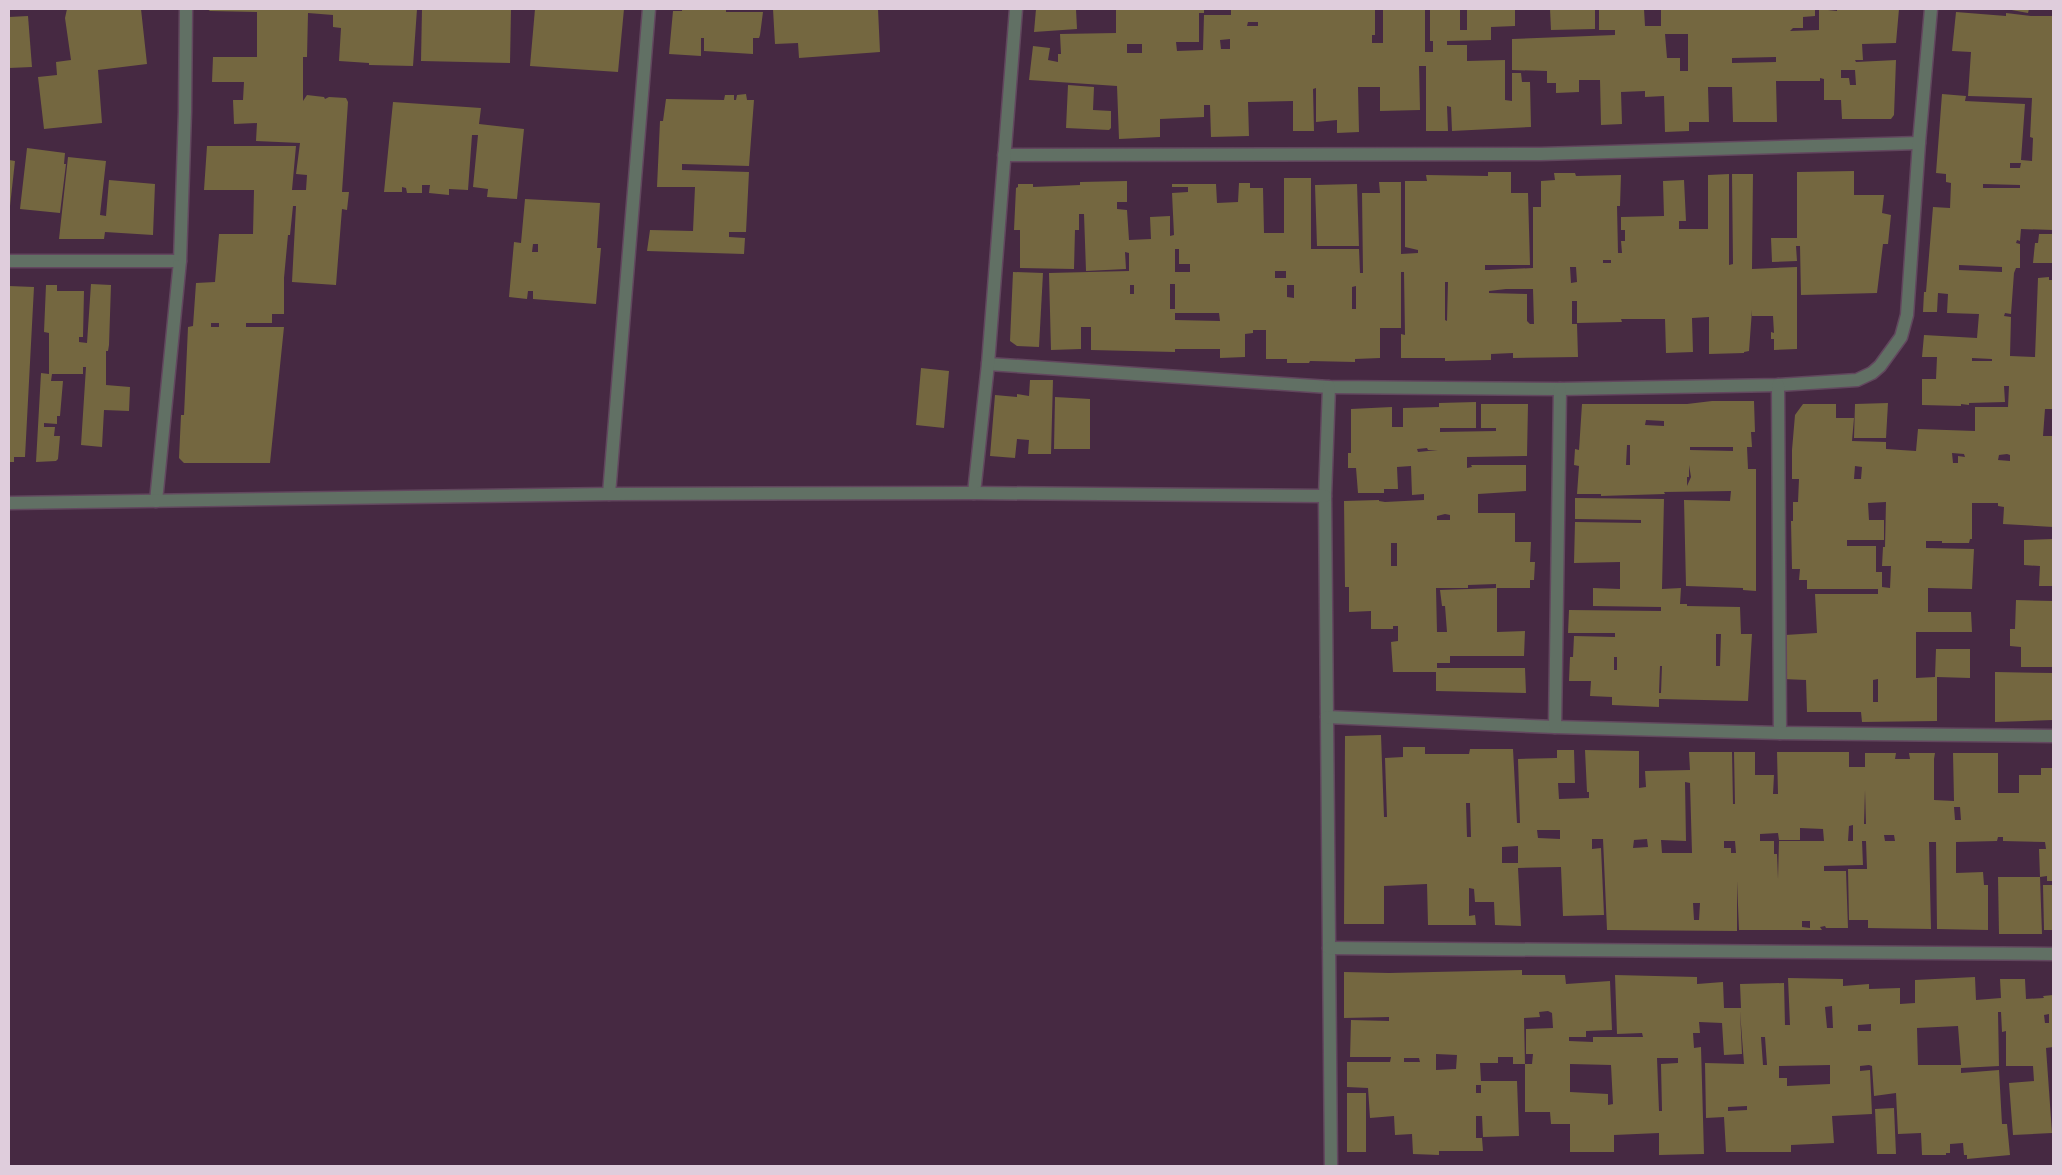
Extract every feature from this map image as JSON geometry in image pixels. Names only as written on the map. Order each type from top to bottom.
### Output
[{"type":"street","points":[[156,501],[180,261],[186,9]]},
{"type":"street","points":[[609,494],[649,9]]},
{"type":"street","points":[[974,493],[988,364],[1016,9]]},
{"type":"street","points":[[988,364],[1329,387],[1560,389],[1778,385],[1857,380],[1872,373],[1880,366],[1900,338],[1907,315],[1931,9]]},
{"type":"street","points":[[1004,156],[1541,154],[1919,143]]},
{"type":"street","points":[[9,261],[180,261]]},
{"type":"street","points":[[1778,385],[1780,733]]},
{"type":"street","points":[[1329,387],[1325,496],[1331,1166]]},
{"type":"street","points":[[1555,727],[1560,389]]},
{"type":"street","points":[[9,503],[609,494],[974,493],[1325,496]]},
{"type":"street","points":[[1327,717],[1555,727],[1780,733],[2053,736]]},
{"type":"street","points":[[1329,948],[2053,954]]},
{"type":"building","points":[[67,9],[141,9],[147,64],[98,70],[102,123],[44,129],[38,77],[57,75],[56,62],[71,60],[65,18]]},
{"type":"building","points":[[207,9],[417,9],[413,66],[369,65],[369,63],[339,61],[341,28],[333,27],[333,15],[308,13],[307,57],[303,57],[303,101],[307,95],[324,97],[325,99],[329,97],[346,98],[348,102],[342,192],[349,192],[347,210],[342,209],[336,285],[292,282],[296,206],[293,206],[284,278],[284,314],[272,314],[272,323],[246,323],[246,327],[284,327],[270,463],[184,463],[179,458],[181,415],[184,415],[188,327],[193,326],[196,283],[215,282],[219,234],[253,234],[254,190],[204,190],[207,146],[296,146],[292,190],[306,190],[307,175],[296,174],[300,143],[256,141],[257,123],[234,124],[233,100],[243,100],[244,82],[212,82],[213,57],[257,57],[257,12],[210,11]],"holes":[[[211,323],[219,323],[219,327],[211,327]]]},
{"type":"building","points":[[422,9],[511,9],[510,63],[421,61]]},
{"type":"building","points":[[535,9],[624,9],[618,72],[530,66]]},
{"type":"building","points":[[682,9],[726,9],[726,12],[763,12],[759,38],[753,38],[753,54],[704,51],[704,38],[701,38],[701,56],[669,54],[673,11],[682,11]]},
{"type":"building","points":[[773,9],[878,9],[880,52],[799,58],[798,43],[775,44]]},
{"type":"building","points":[[1036,9],[1076,9],[1077,29],[1034,32]]},
{"type":"building","points":[[1116,9],[1204,9],[1204,13],[1199,13],[1199,42],[1176,42],[1177,51],[1203,50],[1204,15],[1231,15],[1231,9],[1375,9],[1375,35],[1372,35],[1372,43],[1383,43],[1383,9],[1425,9],[1425,52],[1433,52],[1433,41],[1430,41],[1430,9],[1460,9],[1460,30],[1467,30],[1467,9],[1515,9],[1515,26],[1491,27],[1491,40],[1447,41],[1447,45],[1467,45],[1467,61],[1505,60],[1505,100],[1512,101],[1512,73],[1521,73],[1522,82],[1530,82],[1531,127],[1452,131],[1451,107],[1447,106],[1448,131],[1426,131],[1426,66],[1419,66],[1420,110],[1380,111],[1380,87],[1358,87],[1359,132],[1337,133],[1337,120],[1316,122],[1316,88],[1313,89],[1314,131],[1293,131],[1293,101],[1248,102],[1249,136],[1211,137],[1210,105],[1204,105],[1204,117],[1160,119],[1160,137],[1119,139],[1117,86],[1029,80],[1033,46],[1050,48],[1048,60],[1058,62],[1058,54],[1061,54],[1060,34],[1116,33]],"holes":[[[1248,22],[1258,22],[1258,26],[1247,26]],[[1230,39],[1230,49],[1221,49],[1220,40]],[[1127,44],[1142,44],[1142,53],[1127,53]]]},
{"type":"building","points":[[1550,9],[1595,9],[1595,29],[1551,30]]},
{"type":"building","points":[[1599,9],[1644,9],[1645,26],[1661,26],[1661,9],[1815,9],[1815,16],[1803,17],[1803,28],[1793,28],[1790,31],[1819,30],[1819,9],[1837,11],[1837,9],[1899,9],[1896,43],[1862,44],[1863,60],[1855,60],[1856,62],[1896,60],[1894,115],[1891,119],[1842,119],[1841,100],[1824,100],[1824,79],[1820,78],[1820,81],[1776,81],[1777,122],[1733,122],[1732,87],[1708,87],[1709,122],[1689,122],[1689,131],[1665,132],[1664,96],[1645,97],[1645,91],[1621,92],[1622,124],[1601,125],[1600,80],[1579,80],[1579,92],[1556,93],[1556,83],[1547,83],[1547,71],[1512,70],[1512,39],[1615,35],[1615,30],[1599,30]],"holes":[[[1665,34],[1688,34],[1688,71],[1680,71],[1680,58],[1667,58]],[[1776,57],[1776,62],[1732,63],[1732,58]],[[1841,70],[1855,70],[1856,85],[1850,85],[1849,78],[1841,78]]]},
{"type":"building","points":[[2006,9],[2029,9],[2028,13]]},
{"type":"building","points":[[1956,12],[2006,16],[2006,13],[2053,16],[2053,230],[2021,229],[2020,241],[2017,240],[2016,243],[2020,244],[2020,268],[2016,268],[2014,273],[2011,314],[2005,313],[2004,316],[2011,317],[2010,356],[2035,357],[2038,278],[2049,277],[2049,280],[2053,280],[2053,409],[2045,409],[2043,436],[2053,436],[2053,527],[2003,524],[2004,507],[1998,506],[1998,503],[1972,503],[1972,539],[1970,539],[1969,543],[1926,541],[1926,548],[1974,549],[1972,589],[1928,588],[1928,612],[1971,612],[1972,632],[1916,632],[1916,678],[1935,677],[1936,649],[1970,649],[1970,678],[1937,677],[1937,721],[1862,722],[1861,712],[1807,712],[1806,680],[1783,679],[1785,635],[1817,633],[1815,594],[1878,594],[1878,589],[1807,589],[1807,580],[1799,580],[1800,569],[1792,569],[1791,521],[1793,521],[1793,502],[1798,502],[1799,479],[1792,479],[1795,415],[1803,404],[1836,404],[1836,418],[1854,418],[1852,441],[1886,442],[1886,449],[1916,451],[1918,429],[1975,431],[1975,407],[2008,407],[2009,386],[2004,386],[2005,402],[1969,403],[1969,405],[1961,404],[1961,406],[1922,405],[1922,379],[1936,379],[1937,357],[1922,357],[1924,335],[1977,338],[1979,314],[1947,313],[1948,294],[1938,293],[1937,312],[1923,312],[1933,207],[1950,208],[1951,183],[1946,182],[1946,174],[1936,173],[1942,94],[1966,96],[1965,101],[2025,104],[2021,160],[2032,161],[2033,138],[2030,137],[2032,98],[1968,96],[1971,52],[1952,51]],"holes":[[[2010,163],[2021,163],[2020,168],[2010,168]],[[1983,184],[2020,185],[2020,188],[1983,188]],[[1959,265],[2002,267],[2002,272],[1959,270]],[[1972,358],[1992,359],[1992,361],[1972,361]],[[1952,453],[1964,454],[1965,457],[1958,456],[1958,463],[1953,463]],[[1999,455],[2010,455],[2010,461],[1998,460]],[[1855,466],[1862,467],[1861,479],[1854,479]],[[1886,502],[1885,547],[1883,547],[1882,566],[1891,566],[1890,588],[1882,587],[1882,572],[1876,572],[1876,546],[1847,546],[1847,540],[1884,540],[1884,520],[1869,520],[1868,503]],[[1878,679],[1878,702],[1873,702],[1873,680]]]},
{"type":"building","points":[[28,16],[32,67],[9,68],[9,17]]},
{"type":"building","points":[[1068,85],[1094,87],[1093,110],[1111,111],[1111,128],[1109,130],[1066,128]]},
{"type":"building","points":[[746,94],[747,100],[754,100],[749,166],[682,164],[682,170],[749,172],[746,232],[729,232],[729,237],[745,238],[744,254],[647,251],[650,230],[693,231],[695,187],[657,187],[660,121],[663,121],[666,99],[724,100],[725,95],[734,95],[734,100],[736,100],[737,95]]},
{"type":"building","points":[[393,102],[481,108],[479,124],[524,129],[517,199],[487,197],[488,189],[473,187],[478,135],[472,135],[468,190],[449,189],[449,195],[429,193],[430,185],[422,185],[422,193],[407,193],[406,188],[402,187],[402,192],[384,192]]},
{"type":"building","points":[[27,148],[65,153],[64,164],[66,164],[60,213],[20,209]]},
{"type":"building","points":[[68,157],[106,161],[100,215],[106,216],[109,180],[155,184],[153,235],[105,232],[104,239],[59,239]]},
{"type":"building","points":[[9,160],[15,161],[10,206],[9,206]]},
{"type":"building","points":[[1854,171],[1854,195],[1884,195],[1882,213],[1891,215],[1888,244],[1883,244],[1877,293],[1801,295],[1800,246],[1796,246],[1797,261],[1772,262],[1771,238],[1797,238],[1797,172]]},
{"type":"building","points":[[1488,172],[1511,172],[1511,193],[1528,193],[1530,265],[1485,265],[1485,270],[1533,268],[1533,207],[1541,207],[1541,181],[1555,180],[1554,173],[1575,173],[1576,176],[1621,175],[1620,206],[1617,206],[1618,253],[1622,253],[1621,241],[1625,241],[1625,230],[1621,230],[1621,217],[1664,216],[1663,181],[1684,180],[1686,221],[1679,221],[1679,229],[1708,229],[1708,175],[1729,174],[1729,265],[1733,264],[1732,174],[1753,174],[1752,269],[1797,267],[1797,349],[1774,350],[1774,339],[1771,339],[1771,332],[1774,333],[1773,316],[1752,316],[1752,310],[1749,351],[1744,353],[1709,354],[1709,317],[1692,318],[1693,352],[1666,353],[1665,319],[1621,319],[1622,322],[1577,323],[1577,301],[1572,301],[1572,324],[1577,324],[1578,357],[1513,358],[1513,353],[1491,354],[1491,360],[1445,361],[1445,358],[1401,358],[1401,334],[1405,335],[1404,272],[1401,272],[1401,328],[1380,328],[1380,358],[1355,359],[1355,362],[1310,361],[1309,363],[1287,363],[1287,359],[1266,359],[1266,330],[1253,330],[1253,333],[1245,334],[1245,357],[1220,358],[1220,349],[1175,349],[1175,352],[1091,350],[1091,327],[1081,327],[1081,349],[1051,350],[1049,273],[1129,271],[1129,253],[1125,252],[1126,269],[1086,271],[1084,214],[1079,214],[1079,230],[1075,230],[1074,269],[1020,268],[1020,230],[1014,230],[1016,188],[1018,184],[1033,184],[1033,187],[1080,185],[1080,182],[1127,181],[1127,202],[1117,202],[1117,209],[1127,210],[1129,240],[1151,239],[1150,217],[1170,216],[1170,236],[1174,235],[1172,193],[1188,192],[1188,187],[1172,187],[1172,184],[1216,184],[1217,203],[1238,202],[1239,183],[1250,183],[1250,188],[1263,188],[1264,233],[1284,233],[1284,178],[1311,178],[1311,249],[1359,249],[1360,273],[1363,273],[1362,193],[1380,193],[1379,182],[1401,182],[1401,254],[1418,253],[1418,250],[1405,247],[1405,181],[1427,181],[1426,175],[1488,176]],"holes":[[[1175,249],[1179,249],[1179,264],[1190,264],[1190,272],[1175,272]],[[1603,260],[1611,260],[1611,263],[1603,263]],[[1570,267],[1576,267],[1577,282],[1571,283]],[[1275,271],[1286,271],[1286,278],[1275,278]],[[1445,282],[1448,282],[1447,321],[1445,320]],[[1170,284],[1175,284],[1175,309],[1170,309]],[[1130,285],[1134,285],[1134,294],[1130,294]],[[1287,285],[1294,285],[1294,298],[1287,297]],[[1356,286],[1356,309],[1352,309],[1352,287]],[[1533,289],[1534,324],[1530,324],[1527,321],[1527,294],[1489,293],[1489,291]],[[1175,313],[1219,313],[1220,321],[1175,320]]]},
{"type":"building","points":[[1357,184],[1359,246],[1317,246],[1315,185]]},
{"type":"building","points":[[525,199],[600,203],[597,248],[601,248],[596,304],[533,299],[533,291],[528,291],[527,299],[509,297],[514,242],[521,243]],"holes":[[[533,244],[538,244],[538,252],[532,252]]]},
{"type":"building","points":[[2039,234],[2053,234],[2053,263],[2033,263],[2035,243],[2038,243]]},
{"type":"building","points":[[1013,272],[1043,273],[1039,347],[1017,346],[1010,341]]},
{"type":"building","points":[[91,284],[111,285],[109,345],[108,351],[106,351],[106,385],[130,387],[129,411],[104,410],[102,447],[81,445],[86,367],[83,367],[83,374],[52,374],[51,381],[63,381],[60,416],[57,416],[57,424],[44,423],[44,427],[55,427],[54,436],[60,436],[58,459],[56,461],[36,462],[41,373],[49,374],[49,333],[44,332],[46,285],[57,285],[57,291],[84,291],[83,337],[79,337],[79,342],[87,343]]},
{"type":"building","points":[[9,286],[34,287],[25,457],[14,457],[14,462],[9,462]]},
{"type":"building","points":[[921,368],[949,371],[944,428],[916,425]]},
{"type":"building","points":[[1030,380],[1053,380],[1051,454],[1028,454],[1029,440],[1017,439],[1015,458],[990,456],[995,395],[1017,397],[1017,394],[1029,396]]},
{"type":"building","points":[[1055,397],[1090,399],[1090,449],[1054,449]]},
{"type":"building","points":[[1712,401],[1754,401],[1755,432],[1751,432],[1752,447],[1747,447],[1748,469],[1756,469],[1756,591],[1743,590],[1743,588],[1686,586],[1684,500],[1730,501],[1731,491],[1664,492],[1665,494],[1601,496],[1601,494],[1577,494],[1579,466],[1574,465],[1575,449],[1579,450],[1582,404],[1687,404]],"holes":[[[1646,420],[1664,421],[1664,426],[1645,425]],[[1627,445],[1630,445],[1630,465],[1626,465]],[[1690,447],[1733,447],[1733,451],[1690,450]],[[1689,465],[1691,477],[1687,486],[1687,477],[1689,477]]]},
{"type":"building","points":[[1476,402],[1476,428],[1440,428],[1440,432],[1496,431],[1496,428],[1481,428],[1481,404],[1528,404],[1527,456],[1467,457],[1467,468],[1472,467],[1471,465],[1526,465],[1526,491],[1478,494],[1478,513],[1515,513],[1515,542],[1531,542],[1530,562],[1535,562],[1534,580],[1530,580],[1530,588],[1497,588],[1497,632],[1525,631],[1524,656],[1450,656],[1450,663],[1437,663],[1437,668],[1525,668],[1526,693],[1436,691],[1436,672],[1393,672],[1391,642],[1398,641],[1398,626],[1393,626],[1393,629],[1371,629],[1371,611],[1349,612],[1349,587],[1345,587],[1344,501],[1379,500],[1385,502],[1424,500],[1424,494],[1412,495],[1411,466],[1397,467],[1398,489],[1384,489],[1384,493],[1358,493],[1356,468],[1348,468],[1348,453],[1351,453],[1351,409],[1392,407],[1392,427],[1403,427],[1403,408],[1439,407],[1439,403]],"holes":[[[1427,448],[1428,450],[1438,450],[1418,452],[1417,449]],[[1450,515],[1450,520],[1437,520],[1437,516]],[[1391,543],[1397,543],[1397,566],[1391,566]],[[1496,584],[1497,588],[1440,590],[1442,606],[1445,606],[1447,632],[1437,632],[1436,588],[1468,588],[1468,585]]]},
{"type":"building","points":[[1888,403],[1886,438],[1854,438],[1855,404]]},
{"type":"building","points":[[1575,498],[1664,499],[1662,589],[1681,588],[1680,604],[1687,604],[1687,606],[1740,607],[1741,634],[1752,634],[1748,701],[1659,699],[1659,707],[1612,705],[1612,697],[1590,696],[1591,681],[1569,681],[1570,657],[1573,657],[1574,636],[1615,637],[1615,633],[1568,633],[1569,610],[1661,611],[1661,607],[1593,606],[1593,588],[1620,589],[1620,562],[1574,563],[1575,522],[1641,523],[1641,520],[1575,519]],"holes":[[[1716,634],[1721,634],[1720,666],[1716,666]],[[1614,657],[1617,657],[1617,670],[1614,670]],[[1660,666],[1662,666],[1661,693],[1659,693]]]},
{"type":"building","points":[[2053,539],[2053,586],[2039,586],[2040,566],[2024,565],[2024,540]]},
{"type":"building","points":[[2016,600],[2053,601],[2053,667],[2021,667],[2021,647],[2010,646],[2010,629],[2015,629]]},
{"type":"building","points":[[1995,672],[2053,673],[2053,720],[1995,722]]},
{"type":"building","points":[[1381,735],[1384,817],[1387,817],[1385,758],[1403,757],[1403,747],[1425,747],[1425,754],[1469,754],[1470,749],[1513,749],[1517,823],[1520,823],[1518,759],[1557,758],[1557,750],[1574,750],[1575,783],[1558,783],[1559,799],[1589,798],[1585,750],[1639,751],[1639,788],[1646,787],[1645,771],[1690,770],[1689,752],[1732,752],[1733,804],[1735,804],[1734,752],[1755,752],[1755,775],[1774,775],[1773,794],[1778,794],[1777,752],[1849,752],[1849,767],[1865,767],[1865,753],[1896,753],[1895,759],[1910,759],[1909,753],[1935,753],[1934,800],[1954,801],[1953,753],[1998,753],[1998,793],[2019,793],[2019,775],[2041,775],[2041,768],[2053,768],[2053,881],[2047,881],[2047,876],[2040,877],[2039,849],[2046,849],[2045,842],[2003,841],[2003,837],[1998,837],[1997,841],[1956,842],[1956,873],[1983,872],[1984,885],[1988,885],[1988,930],[1937,929],[1936,842],[1929,842],[1931,929],[1868,928],[1868,920],[1849,920],[1848,869],[1867,869],[1866,841],[1862,841],[1863,865],[1824,866],[1824,871],[1846,871],[1848,928],[1826,928],[1825,926],[1820,927],[1822,930],[1739,930],[1737,881],[1737,931],[1607,930],[1603,839],[1592,839],[1592,849],[1601,848],[1604,915],[1563,916],[1561,867],[1518,868],[1521,926],[1495,925],[1494,902],[1475,902],[1474,889],[1469,888],[1469,916],[1475,915],[1476,925],[1428,925],[1427,884],[1384,886],[1384,924],[1344,924],[1345,736]],"holes":[[[1685,782],[1690,783],[1692,853],[1662,853],[1661,840],[1686,841]],[[1865,790],[1866,824],[1864,824]],[[1466,803],[1470,803],[1471,837],[1467,837]],[[1954,807],[1960,807],[1961,820],[1955,820]],[[1853,825],[1853,841],[1848,841],[1849,826]],[[1800,828],[1823,829],[1824,841],[1779,841],[1778,879],[1777,854],[1774,854],[1774,841],[1760,841],[1760,834],[1778,833],[1779,840],[1800,840]],[[1537,830],[1560,830],[1560,839],[1538,838]],[[1884,835],[1894,835],[1895,841],[1885,841]],[[1647,839],[1648,847],[1633,848],[1634,840]],[[1724,841],[1735,841],[1736,853],[1731,853],[1731,848],[1724,848]],[[1518,846],[1518,863],[1502,863],[1502,847]],[[1693,903],[1700,903],[1699,920],[1694,920]],[[1802,921],[1810,921],[1810,928],[1802,927]]]},
{"type":"building","points":[[1998,877],[2040,877],[2042,934],[1999,934]]},
{"type":"building","points":[[2043,885],[2053,885],[2053,930],[2044,930]]},
{"type":"building","points":[[1522,970],[1522,975],[1565,975],[1566,984],[1610,981],[1612,1030],[1586,1031],[1586,1037],[1569,1037],[1569,1041],[1593,1042],[1593,1037],[1643,1037],[1642,1033],[1617,1034],[1615,975],[1697,977],[1697,984],[1723,982],[1724,1008],[1741,1008],[1740,984],[1784,983],[1785,1025],[1790,1025],[1788,978],[1843,979],[1843,986],[1869,984],[1869,989],[1900,988],[1900,1004],[1915,1003],[1915,980],[1975,977],[1976,1000],[2001,998],[2000,979],[2025,979],[2026,999],[2044,998],[2043,996],[2053,995],[2053,1047],[2046,1048],[2052,1133],[2013,1135],[2009,1083],[2034,1081],[2033,1066],[2006,1066],[2006,1031],[2002,1032],[2001,1012],[1998,1012],[1999,1066],[1961,1068],[1961,1073],[1999,1070],[2002,1124],[2007,1124],[2010,1155],[1967,1159],[1967,1155],[1964,1155],[1963,1143],[1950,1144],[1950,1153],[1946,1153],[1946,1155],[1922,1155],[1921,1133],[1898,1134],[1896,1093],[1874,1096],[1872,1066],[1869,1065],[1860,1066],[1860,1071],[1870,1070],[1872,1114],[1832,1116],[1834,1143],[1791,1145],[1791,1152],[1726,1152],[1724,1117],[1706,1118],[1705,1063],[1744,1064],[1740,1011],[1742,1054],[1724,1055],[1722,1023],[1699,1022],[1700,1033],[1693,1033],[1694,1048],[1701,1047],[1704,1154],[1659,1155],[1659,1133],[1614,1135],[1614,1152],[1570,1152],[1570,1124],[1551,1124],[1550,1112],[1525,1112],[1525,1064],[1513,1064],[1513,1057],[1498,1057],[1498,1063],[1480,1063],[1481,1081],[1517,1081],[1519,1136],[1483,1137],[1482,1116],[1476,1116],[1476,1138],[1482,1138],[1483,1151],[1439,1151],[1439,1155],[1413,1154],[1412,1134],[1395,1135],[1394,1116],[1370,1118],[1368,1088],[1347,1087],[1347,1062],[1390,1062],[1391,1057],[1350,1057],[1351,1020],[1389,1021],[1389,1017],[1344,1018],[1344,972],[1389,973]],"holes":[[[1832,1006],[1833,1028],[1827,1028],[1825,1007]],[[1548,1011],[1552,1013],[1553,1028],[1526,1029],[1526,1054],[1533,1054],[1532,1064],[1525,1064],[1524,1018],[1540,1017],[1539,1012]],[[2049,1014],[2049,1023],[2045,1023],[2044,1015]],[[1871,1024],[1871,1031],[1858,1031],[1858,1025]],[[1958,1026],[1961,1065],[1918,1065],[1917,1028]],[[1761,1037],[1765,1037],[1767,1065],[1763,1065]],[[1436,1054],[1457,1055],[1456,1069],[1436,1070]],[[1404,1058],[1419,1058],[1420,1062],[1404,1062]],[[1657,1058],[1678,1058],[1678,1063],[1661,1064],[1662,1111],[1659,1111]],[[1570,1064],[1611,1065],[1613,1104],[1608,1105],[1608,1094],[1570,1092]],[[1830,1065],[1830,1084],[1787,1086],[1787,1078],[1779,1078],[1779,1066]],[[1476,1085],[1481,1085],[1481,1093],[1476,1093]],[[1747,1106],[1747,1110],[1728,1111],[1728,1107]]]},
{"type":"building","points":[[1347,1093],[1366,1093],[1366,1152],[1347,1152]]},
{"type":"building","points":[[1894,1108],[1896,1154],[1877,1154],[1875,1109]]}]
